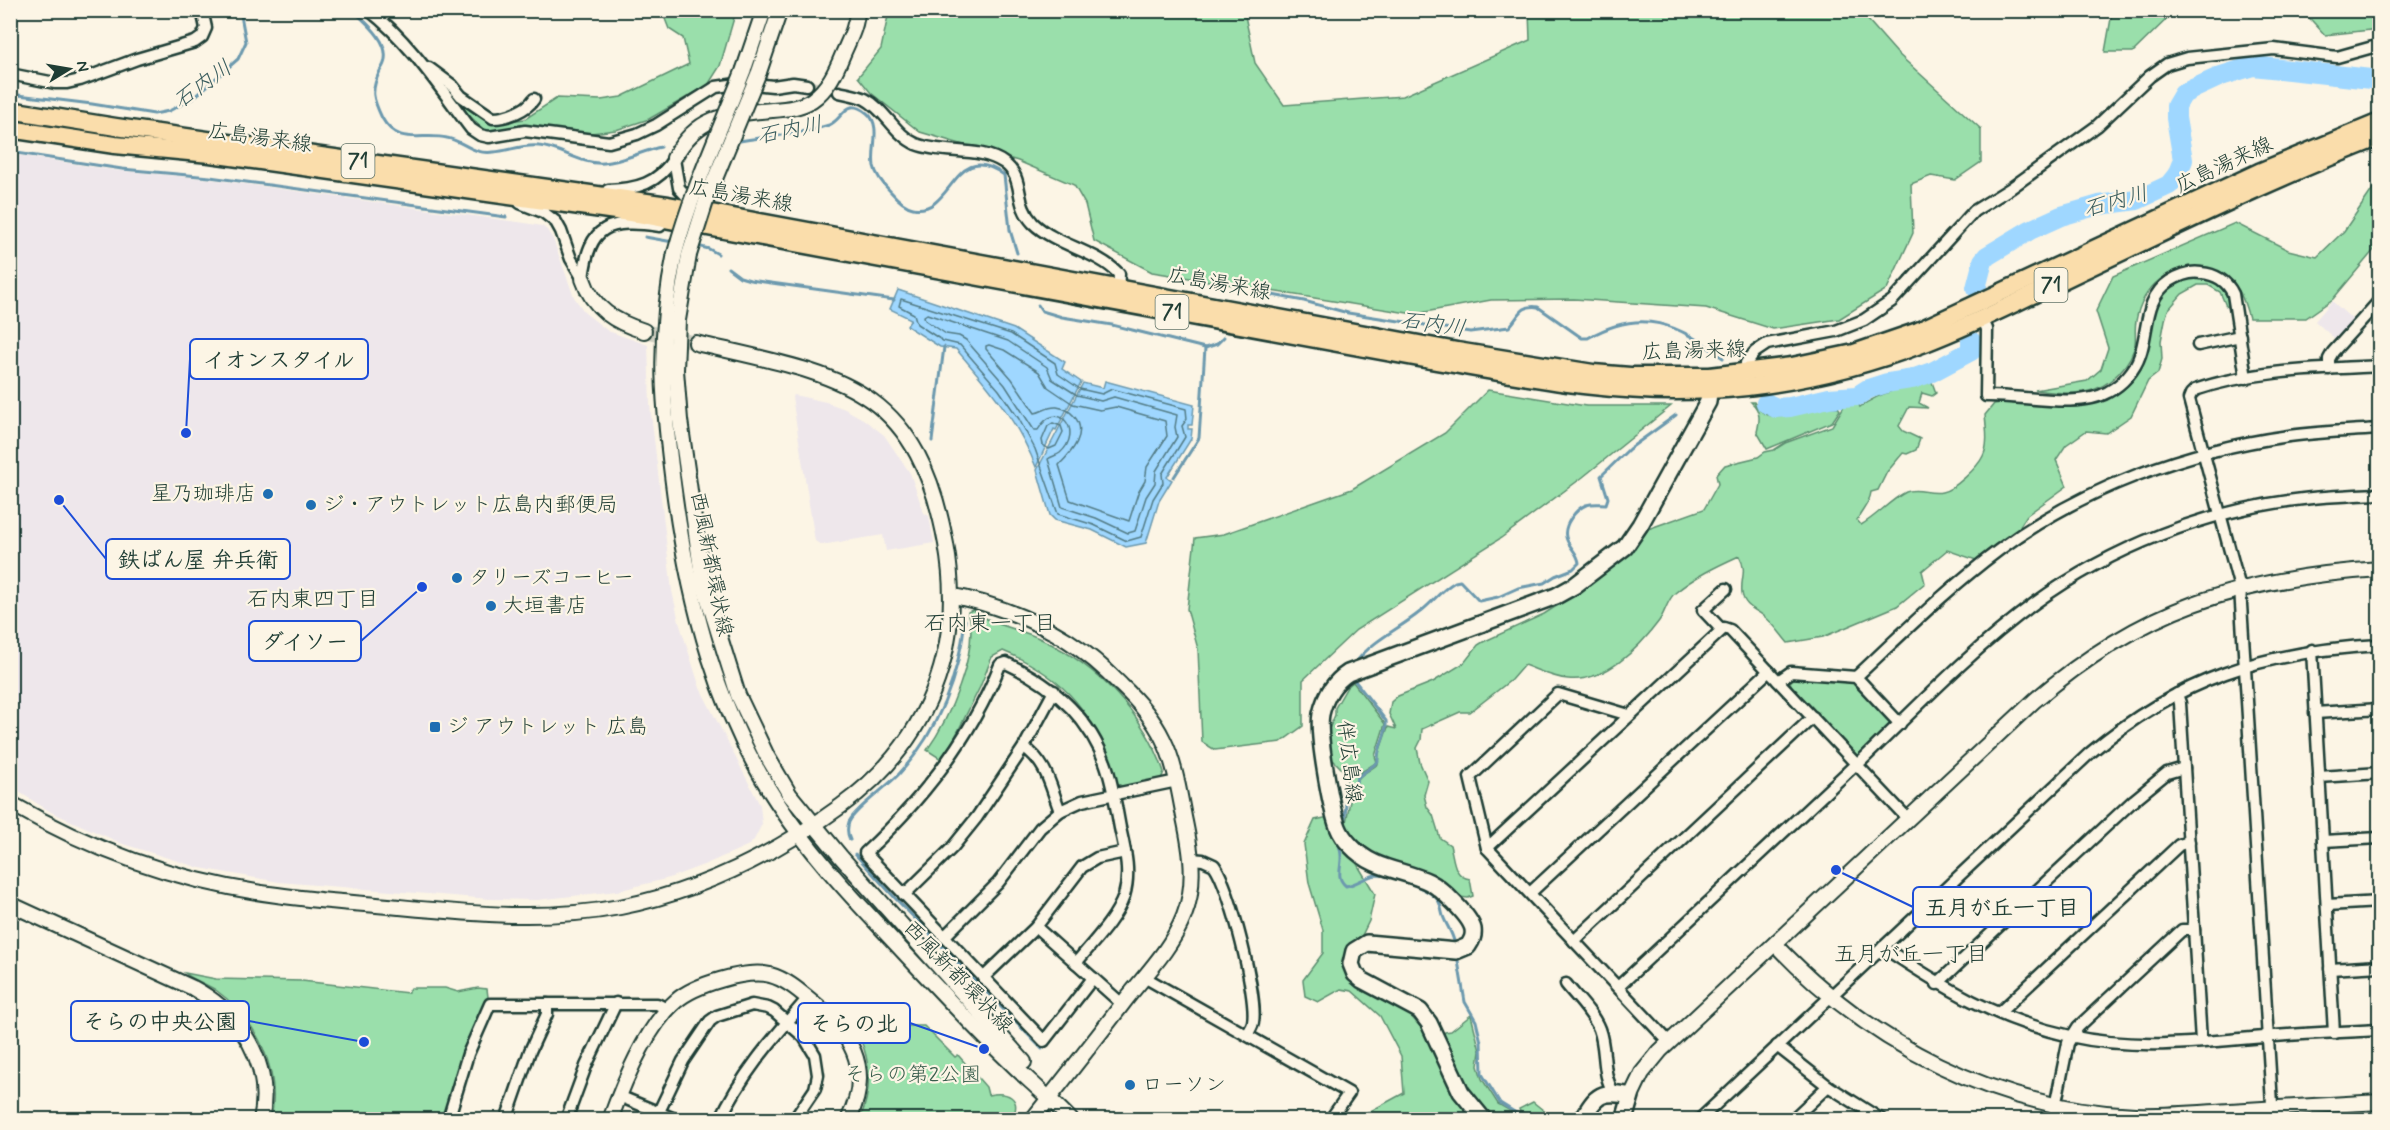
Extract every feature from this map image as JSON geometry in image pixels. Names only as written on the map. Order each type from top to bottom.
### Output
[{"type":"main road","name":"広島湯来線","points":[[10,110],[576,191],[705,212],[1118,295]]},
{"type":"main road","name":"広島湯来線","points":[[1746,380],[1854,353],[1918,331],[2259,172],[2379,122]]},
{"type":"main road","name":"広島湯来線","points":[[10,129],[115,145],[210,154],[496,193],[1593,373],[1710,383],[1746,380],[1791,381],[1863,364],[1925,343],[2212,210],[2379,137]]},
{"type":"main road","name":"伴広島線","points":[[1484,1119],[1461,1092],[1429,1023],[1420,1011],[1362,980],[1355,974],[1351,964],[1354,951],[1367,943],[1457,951],[1471,942],[1473,927],[1448,898],[1428,882],[1373,864],[1356,852],[1341,833],[1336,820],[1320,733],[1322,713],[1326,700],[1338,681],[1356,669],[1556,596],[1610,561],[1625,547],[1640,525],[1707,402],[1710,383]]},
{"type":"main road","points":[[1582,1119],[1593,1101],[1602,1095],[1614,1093],[1631,1096],[1624,1119]]},
{"type":"street","points":[[10,74],[67,83],[137,59],[185,46],[202,37],[206,28],[202,10]]},
{"type":"street","points":[[369,10],[417,59],[471,129],[480,135],[489,137],[525,131],[609,142],[637,134],[656,125],[716,87],[744,82],[773,86],[793,83],[807,86]]},
{"type":"street","name":"西風新都環状線","points":[[764,10],[744,69],[686,214],[678,320],[677,387],[688,484],[703,583],[738,695],[767,756],[790,795],[996,1033],[1052,1094],[1071,1119]]},
{"type":"street","name":"西風新都環状線","points":[[780,10],[759,72],[682,254],[663,323],[662,373],[665,423],[681,539],[701,632],[734,722],[766,784],[800,832],[847,891],[912,962],[1030,1081],[1052,1094],[1084,1119]]},
{"type":"street","points":[[576,191],[636,188],[665,173],[685,139],[707,122],[735,113],[798,106],[818,95],[836,69],[855,27],[857,10]]},
{"type":"street","points":[[1746,380],[1746,363],[1755,352],[1767,344],[1836,331],[1864,320],[1892,301],[1974,212],[2097,126],[2150,76],[2167,64],[2187,58],[2274,49],[2337,57],[2379,45]]},
{"type":"street","points":[[417,59],[452,85],[461,96],[494,118],[525,108],[534,99]]},
{"type":"street","points":[[839,92],[866,99],[905,137],[916,143],[940,150],[991,156],[1006,164],[1015,174],[1021,206],[1028,216],[1042,230],[1065,244],[1112,267],[1119,274],[1118,295]]},
{"type":"street","points":[[674,158],[679,188],[705,212]]},
{"type":"street","points":[[496,193],[550,216],[561,231],[571,259],[584,279],[591,298],[606,314],[644,331]]},
{"type":"street","points":[[584,279],[586,257],[592,243],[604,229],[615,225],[637,223],[701,232],[748,233]]},
{"type":"street","points":[[1983,318],[1987,329],[1986,396],[2082,400],[2109,392],[2125,379],[2137,363],[2149,312],[2158,291],[2166,283],[2182,275],[2203,273],[2212,275],[2225,283],[2233,294],[2246,378]]},
{"type":"street","points":[[2329,369],[2332,352],[2379,301]]},
{"type":"street","points":[[2198,345],[2240,336]]},
{"type":"street","points":[[10,803],[100,848],[158,869],[205,882],[278,896],[508,916],[580,913],[659,898],[744,865],[814,825],[876,777],[893,758],[915,728],[935,688],[944,661],[950,624],[951,596],[947,552],[935,494],[916,449],[893,419],[865,396],[826,376],[696,343]]},
{"type":"street","points":[[2273,1114],[2240,588],[2190,405],[2191,394],[2200,389],[2246,378],[2379,366]]},
{"type":"street","points":[[1856,677],[1949,590],[2026,531],[2123,481],[2155,468],[2204,454],[2289,436],[2379,429]]},
{"type":"street","points":[[1618,987],[1996,633],[2044,597],[2111,557],[2180,527],[2220,515],[2303,499],[2379,494]]},
{"type":"street","points":[[1631,1096],[1647,1067],[1669,1042],[2034,701],[2080,664],[2150,622],[2201,600],[2240,588],[2306,575],[2379,569]]},
{"type":"street","points":[[1726,589],[1703,610],[1721,629],[1731,630],[1908,819]]},
{"type":"street","points":[[951,596],[969,598],[1059,633],[1085,650],[1111,674],[1149,716],[1169,753],[1177,781],[1191,859],[1191,886],[1184,917],[1172,939],[1032,1119]]},
{"type":"street","points":[[1487,848],[1721,629]]},
{"type":"street","points":[[1699,1119],[2090,753],[2127,724],[2176,694],[2245,666],[2312,650],[2379,645]]},
{"type":"street","points":[[2312,650],[2334,1033]]},
{"type":"street","points":[[1076,963],[1121,903],[1127,876],[1125,852],[1113,794],[1106,766],[1096,743],[1075,712],[1054,691],[1026,672],[1006,663],[1000,665],[976,715],[934,778],[904,816],[865,853],[1044,1041],[1093,978]]},
{"type":"street","points":[[1530,893],[1769,671]]},
{"type":"street","points":[[1778,681],[1791,672],[1856,677],[1900,724]]},
{"type":"street","points":[[904,895],[965,833],[1024,747],[1054,691]]},
{"type":"street","points":[[1629,715],[1558,694],[1470,777],[1487,848],[1669,1042]]},
{"type":"street","points":[[2176,694],[2180,704],[2201,1041]]},
{"type":"street","points":[[2315,713],[2379,709]]},
{"type":"street","points":[[1574,941],[1813,717]]},
{"type":"street","points":[[1024,747],[1038,758],[1047,772],[1060,811]]},
{"type":"street","points":[[1937,984],[2127,806],[2167,773],[2184,768]]},
{"type":"street","points":[[2319,777],[2379,773]]},
{"type":"street","points":[[944,937],[998,883],[1040,828],[1060,811],[1082,801],[1177,781]]},
{"type":"street","points":[[2323,841],[2379,838]]},
{"type":"street","points":[[1999,1013],[2179,844],[2189,842]]},
{"type":"street","points":[[983,978],[1035,927],[1078,871],[1097,858],[1125,852]]},
{"type":"street","points":[[1191,859],[1203,860],[1214,865],[1228,894],[1249,970],[1253,1023],[1247,1035]]},
{"type":"street","points":[[2326,905],[2379,902]]},
{"type":"street","points":[[10,904],[193,988],[220,1005],[240,1026],[255,1053],[262,1083],[261,1119]]},
{"type":"street","points":[[1035,927],[1122,1004]]},
{"type":"street","points":[[2057,1097],[2071,1036],[2182,930],[2194,930]]},
{"type":"street","points":[[1775,944],[1830,996],[1874,1029],[1923,1058],[1973,1081],[2032,1100],[2085,1110],[2138,1115],[2273,1114],[2379,1102]]},
{"type":"street","points":[[1882,947],[1937,984],[1967,1000],[1999,1013],[2071,1036],[2144,1043],[2379,1030]]},
{"type":"street","points":[[2330,969],[2379,966]]},
{"type":"street","points":[[610,1119],[642,1050],[667,1010],[678,999],[689,993],[733,976],[753,973],[770,975],[784,981],[836,1021],[853,1048],[858,1067],[858,1088],[848,1119]]},
{"type":"street","points":[[1144,977],[1349,1093],[1330,1119]]},
{"type":"street","points":[[1566,984],[1599,1029],[1607,1078],[1614,1093]]},
{"type":"street","points":[[720,1119],[757,1060],[808,998]]},
{"type":"street","points":[[566,1119],[586,1066],[616,1003]]},
{"type":"street","points":[[448,1119],[468,1054],[490,1004],[657,1004],[667,1010]]},
{"type":"street","points":[[506,1119],[530,1052],[547,1014],[548,1004]]},
{"type":"street","points":[[657,1115],[683,1061],[713,1018],[741,1007],[757,1005],[768,1008],[787,1022],[809,1043],[815,1055],[818,1068],[815,1089],[794,1119]]},
{"type":"street","points":[[1777,1046],[1828,1086],[1882,1119]]},
{"type":"street","points":[[1792,1119],[1828,1086]]},
{"type":"street","points":[[619,1096],[657,1115],[676,1119]]},
{"type":"shaded area","points":[[10,154],[113,170],[209,179],[525,223],[542,226],[547,230],[553,239],[574,297],[585,313],[608,331],[648,345],[650,405],[672,591],[679,622],[700,688],[760,805],[762,824],[754,840],[749,845],[669,878],[617,891],[537,900],[490,899],[279,882],[200,868],[123,844],[51,812],[11,787]]},
{"type":"shaded area","points":[[2332,301],[2353,320],[2337,341],[2315,321]]},
{"type":"shaded area","points":[[794,395],[845,409],[884,435],[910,473],[924,513],[929,516],[934,543],[886,551],[883,535],[821,545],[815,541],[792,397]]},
{"type":"green space","points":[[662,11],[736,11],[720,66],[708,85],[649,119],[616,130],[583,134],[548,128],[485,131],[465,111],[463,103],[500,122],[525,119],[557,98],[601,100],[621,97],[689,64],[683,38],[669,29]]},
{"type":"green space","points":[[889,11],[1244,11],[1255,63],[1284,105],[1403,96],[1530,40],[1529,11],[1860,11],[1897,53],[1981,129],[1981,162],[1955,180],[1931,176],[1911,184],[1913,233],[1887,289],[1839,319],[1773,329],[1706,308],[1574,299],[1491,300],[1414,314],[1152,272],[1094,241],[1085,204],[1074,185],[1018,161],[920,132],[871,93],[858,77],[881,49]]},
{"type":"green space","points":[[2108,11],[2175,11],[2133,52],[2105,52],[2112,13]]},
{"type":"green space","points":[[2303,11],[2379,11],[2379,29],[2325,35]]},
{"type":"green space","points":[[2379,180],[2379,244],[2333,299],[2306,318],[2249,318],[2240,293],[2225,277],[2207,270],[2182,269],[2161,279],[2145,297],[2136,321],[2134,349],[2124,366],[2110,381],[2093,390],[2083,392],[2035,390],[2087,381],[2101,369],[2108,348],[2096,311],[2113,276],[2235,223],[2288,250],[2317,257],[2344,231]]},
{"type":"green space","points":[[2188,277],[2217,283],[2226,292],[2230,308],[2226,306],[2220,292],[2208,285],[2198,285],[2182,294],[2168,310],[2161,341],[2162,359],[2158,373],[2148,381],[2131,416],[2106,433],[2086,431],[2066,445],[2056,460],[2067,486],[2027,515],[2018,529],[1976,560],[1947,550],[1922,571],[1925,583],[1897,606],[1823,637],[1788,643],[1768,620],[1745,602],[1742,593],[1743,566],[1739,556],[1698,577],[1675,593],[1661,618],[1642,642],[1608,670],[1582,679],[1568,679],[1524,665],[1511,680],[1470,712],[1460,712],[1422,729],[1421,740],[1417,748],[1420,763],[1428,781],[1424,795],[1427,807],[1433,815],[1440,838],[1450,845],[1457,871],[1464,878],[1470,879],[1473,896],[1460,897],[1461,905],[1371,856],[1344,830],[1354,786],[1362,775],[1378,764],[1379,753],[1388,727],[1396,729],[1389,714],[1391,702],[1398,696],[1433,682],[1464,663],[1483,642],[1544,614],[1588,586],[1628,554],[1648,529],[1704,509],[1718,484],[1716,475],[1725,465],[1758,457],[1785,443],[1832,426],[1843,408],[1842,405],[1858,403],[1860,407],[1886,393],[1932,382],[1936,393],[1932,396],[1922,393],[1919,403],[1928,408],[1909,407],[1899,426],[1903,431],[1920,439],[1916,450],[1907,454],[1903,453],[1887,472],[1878,490],[1871,492],[1857,520],[1861,525],[1906,492],[1915,490],[1938,493],[1953,487],[1965,477],[1985,452],[1987,441],[1985,415],[1994,404],[2020,403],[2073,407],[2099,402],[2120,392],[2134,378],[2142,363],[2158,299],[2172,283]]},
{"type":"green space","points":[[1488,390],[1586,406],[1671,406],[1583,477],[1501,538],[1356,630],[1303,680],[1303,726],[1281,742],[1215,750],[1202,742],[1198,649],[1187,609],[1195,538],[1224,534],[1352,489],[1445,433]]},
{"type":"green space","points":[[1751,402],[1770,416],[1780,417],[1827,407],[1838,407],[1840,410],[1832,422],[1767,449],[1757,432],[1759,416]]},
{"type":"green space","points":[[972,610],[991,621],[1043,640],[1063,651],[1100,678],[1117,694],[1145,731],[1164,772],[1161,779],[1123,787],[1115,782],[1099,738],[1089,719],[1076,702],[1044,673],[1003,651],[992,657],[953,741],[941,759],[927,750],[952,704],[965,668],[971,633],[968,612]]},
{"type":"green space","points":[[1795,678],[1852,682],[1892,724],[1860,757],[1857,757],[1793,689],[1790,682]]},
{"type":"green space","points":[[1353,682],[1385,724],[1375,756],[1377,762],[1360,773],[1351,789],[1342,769],[1331,758],[1329,729],[1335,715],[1335,708],[1347,687]]},
{"type":"green space","points":[[1329,817],[1375,894],[1369,921],[1346,968],[1359,989],[1410,1015],[1431,1039],[1477,1119],[1356,1119],[1404,1093],[1401,1056],[1380,1016],[1352,991],[1341,989],[1318,1002],[1305,996],[1303,980],[1323,953],[1323,930],[1309,883],[1304,844],[1315,820]]},
{"type":"green space","points":[[185,973],[216,979],[302,981],[408,993],[411,988],[445,988],[458,992],[478,988],[487,989],[488,997],[464,1053],[444,1119],[271,1119],[273,1101],[269,1065],[254,1031],[244,1016],[217,991]]},
{"type":"green space","name":"そらの第2公園","points":[[855,1005],[904,1026],[924,1026],[955,1057],[958,1055],[986,1087],[988,1095],[1001,1094],[1011,1097],[1016,1105],[1012,1119],[860,1119],[868,1091],[867,1063],[859,1036],[841,1013]]},
{"type":"green space","points":[[1471,1015],[1480,1051],[1478,1066],[1482,1079],[1498,1104],[1514,1113],[1519,1119],[1488,1119],[1467,1094],[1442,1039],[1445,1032],[1451,1031]]},
{"type":"green space","points":[[1533,1102],[1548,1114],[1546,1119],[1523,1119],[1519,1109]]},
{"type":"water","points":[[898,290],[1014,329],[1065,362],[1062,369],[1081,382],[1056,430],[1054,429],[1036,467],[1011,419],[991,390],[956,349],[940,347],[907,326],[911,319],[890,309]]},
{"type":"water","points":[[1105,381],[1194,405],[1192,425],[1188,425],[1188,429],[1192,429],[1191,439],[1167,477],[1172,480],[1159,501],[1146,543],[1126,547],[1092,530],[1055,520],[1050,515],[1037,470],[1083,383],[1103,388]]},
{"type":"waterway","name":"石内川","points":[[10,94],[154,114],[169,111],[192,99],[238,59],[246,42],[240,10]]},
{"type":"waterway","name":"石内川","points":[[340,10],[354,11],[375,32],[383,45],[385,61],[375,84],[374,95],[382,118],[395,133],[411,137],[447,138],[480,152],[527,146],[547,147],[596,163],[619,160],[661,147]]},
{"type":"waterway","name":"石内川","points":[[1976,288],[1983,261],[1987,256],[2030,230],[2061,216],[2099,205],[2137,200],[2169,185],[2177,175],[2183,160],[2176,118],[2176,106],[2183,94],[2221,76],[2253,66],[2380,80]]},
{"type":"waterway","name":"石内川","points":[[735,142],[818,128],[834,122],[849,108],[860,108],[867,113],[874,124],[873,159],[877,173],[893,195],[907,206],[926,207],[937,201],[963,171],[974,166],[987,166],[1004,175],[1010,230],[1017,253]]},
{"type":"waterway","points":[[10,152],[122,169],[210,177],[506,217]]},
{"type":"waterway","points":[[645,237],[673,242]]},
{"type":"waterway","points":[[697,246],[718,254]]},
{"type":"waterway","points":[[728,268],[740,277],[750,280],[894,300]]},
{"type":"waterway","name":"石内川","points":[[1257,297],[1267,294],[1348,313],[1470,332],[1509,327],[1524,309],[1538,307],[1582,338],[1588,338],[1626,323],[1659,324],[1691,336],[1723,358]]},
{"type":"waterway","name":"石内川","points":[[1038,305],[1042,311],[1062,317],[1112,325],[1205,348],[1217,344],[1224,337]]},
{"type":"waterway","name":"石内川","points":[[1766,403],[1776,408],[1790,407],[1829,398],[1857,396],[1868,389],[1932,372],[1971,351],[1971,341]]},
{"type":"waterway","points":[[932,441],[944,347]]},
{"type":"waterway","points":[[1174,477],[1199,438],[1205,348]]},
{"type":"waterway","points":[[1357,661],[1378,641],[1420,612],[1455,582],[1460,581],[1479,601],[1498,597],[1518,588],[1544,583],[1573,569],[1579,563],[1566,537],[1566,528],[1571,518],[1586,505],[1606,504],[1608,498],[1601,476],[1629,449],[1676,415]]},
{"type":"waterway","points":[[850,840],[848,829],[852,817],[913,758],[935,722],[958,662],[965,620]]},
{"type":"waterway","points":[[1345,818],[1346,802],[1358,777],[1378,762],[1386,726],[1386,721],[1355,681],[1355,677]]},
{"type":"waterway","points":[[1338,840],[1341,854],[1340,876],[1346,886],[1377,875],[1399,880],[1426,891],[1439,902],[1455,945]]},
{"type":"waterway","points":[[855,854],[1042,1049]]},
{"type":"waterway","points":[[1457,955],[1465,1002],[1476,1021],[1481,1042],[1482,1074],[1500,1103],[1516,1113],[1520,1120]]},
{"type":"tunnel","points":[[807,85],[839,92]]},
{"type":"tunnel","points":[[644,331],[696,343]]},
{"type":"place","name":"イオンスタイル","points":[[186,433]]},
{"type":"place","name":"星乃珈琲店","points":[[268,494]]},
{"type":"place","name":"鉄ぱん屋 弁兵衛","points":[[59,500]]},
{"type":"place","name":"ジ・アウトレット広島内郵便局","points":[[311,505]]},
{"type":"place","name":"タリーズコーヒー","points":[[457,578]]},
{"type":"place","name":"ダイソー","points":[[422,587]]},
{"type":"place","name":"大垣書店","points":[[491,606]]},
{"type":"place","name":"ジ アウトレット 広島","points":[[435,727]]},
{"type":"place","name":"五月が丘一丁目","points":[[1836,870]]},
{"type":"place","name":"そらの中央公園","points":[[364,1042]]},
{"type":"place","name":"そらの北","points":[[984,1049]]},
{"type":"place","name":"ローソン","points":[[1130,1085]]},
{"type":"district","name":"石内東四丁目","points":[[313,600]]},
{"type":"district","name":"石内東一丁目","points":[[990,624]]},
{"type":"district","name":"五月が丘一丁目","points":[[1911,955]]}]
